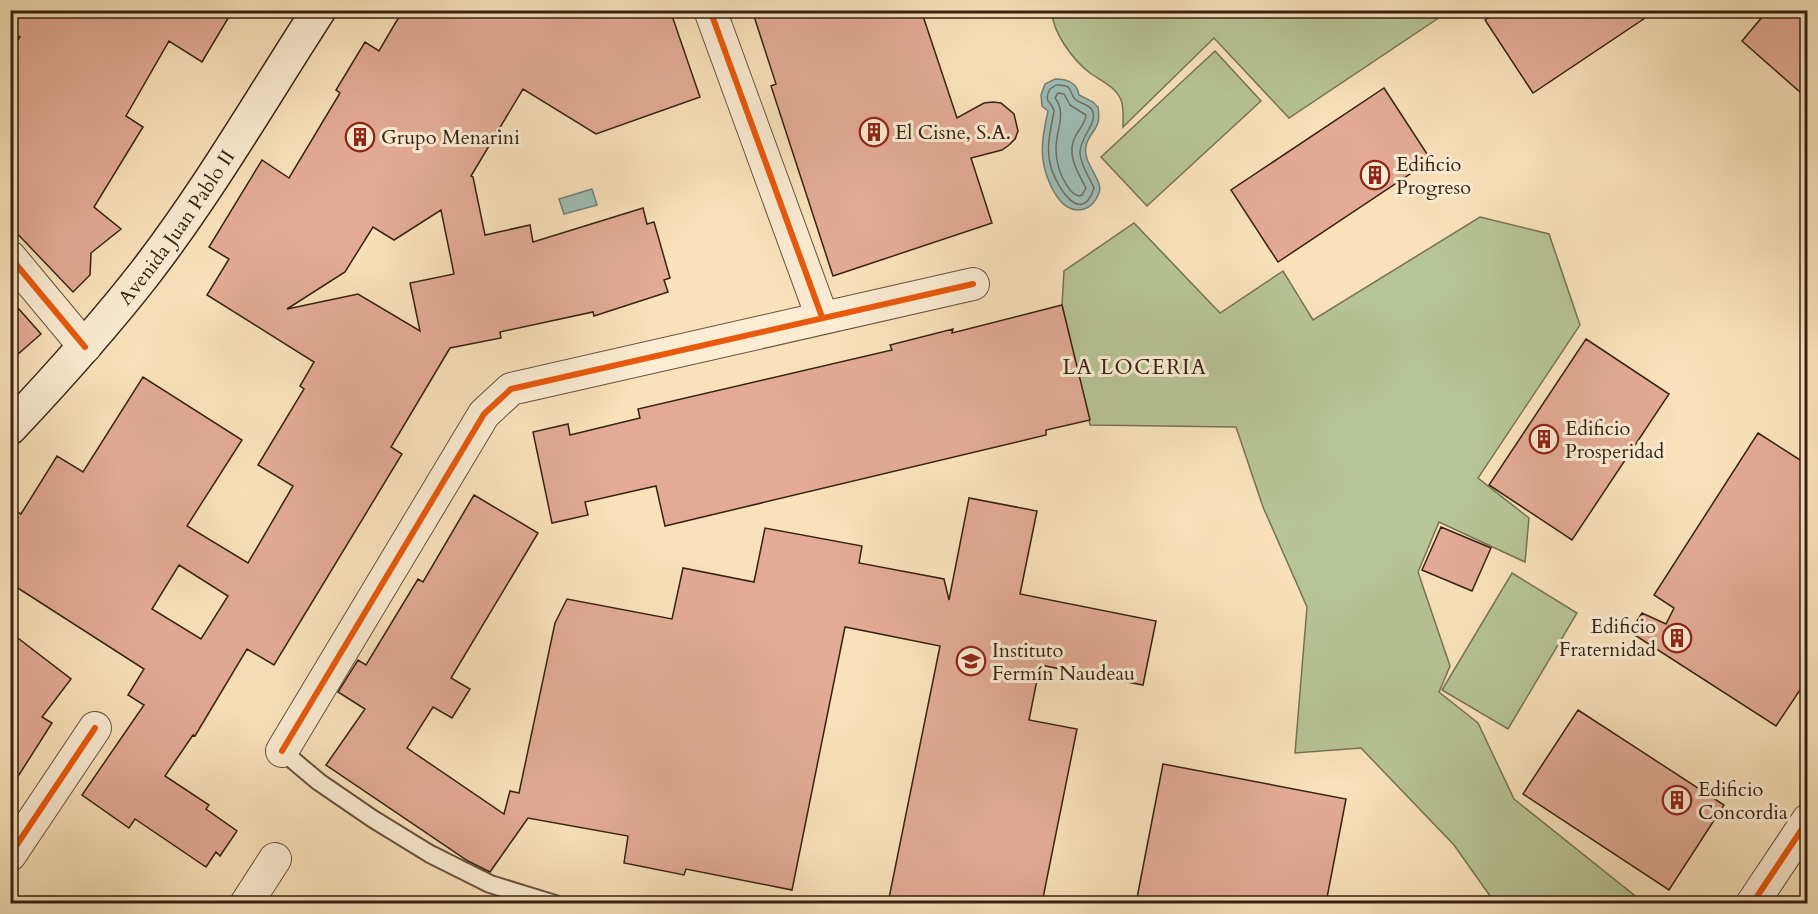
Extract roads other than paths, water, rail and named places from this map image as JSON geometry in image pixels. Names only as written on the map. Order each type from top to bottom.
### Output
[{"type":"main road","name":"Avenida Juan Pablo II","points":[[10,428],[86,347],[146,272],[192,207],[319,10]]},
{"type":"street","points":[[710,10],[822,317]]},
{"type":"street","points":[[10,257],[86,347]]},
{"type":"street","points":[[282,751],[484,414],[511,389],[973,284]]},
{"type":"street","points":[[10,855],[95,728]]},
{"type":"street","points":[[1752,903],[1808,820]]},
{"type":"street","points":[[246,903],[275,858]]},
{"type":"lane","points":[[282,751],[319,782],[430,854],[490,884],[555,903]]},
{"type":"water","points":[[1055,79],[1071,82],[1079,95],[1098,107],[1097,125],[1088,140],[1086,152],[1100,188],[1095,201],[1084,209],[1076,210],[1062,203],[1052,189],[1044,166],[1042,145],[1048,111],[1042,106],[1041,95],[1045,84]]},
{"type":"water","points":[[592,189],[597,205],[564,214],[559,199]]},
{"type":"place","name":"El Cisne, S.A.","points":[[874,132]]},
{"type":"place","name":"Grupo Menarini","points":[[360,137]]},
{"type":"place","name":"Edificio Progreso","points":[[1375,175]]},
{"type":"place","name":"Edificio Prosperidad","points":[[1544,439]]},
{"type":"place","name":"Edificio Fraternidad","points":[[1677,638]]},
{"type":"place","name":"Instituto Fermín Naudeau","points":[[971,661]]},
{"type":"place","name":"Edificio Concordia","points":[[1677,800]]},
{"type":"district","name":"LA LOCERIA","points":[[1135,367]]}]
